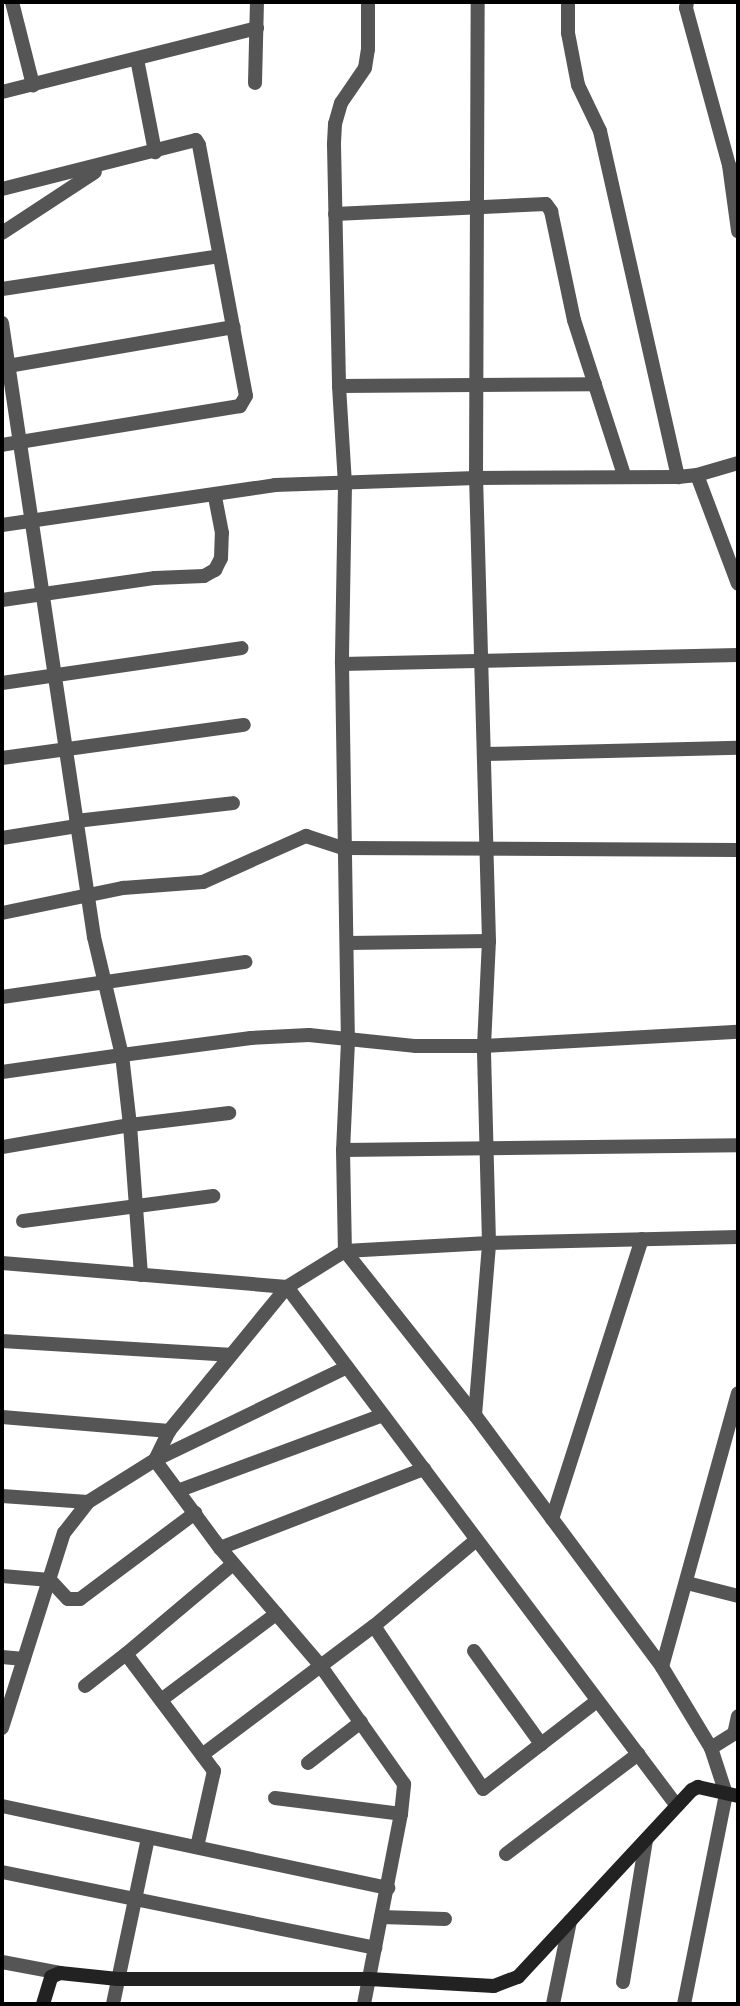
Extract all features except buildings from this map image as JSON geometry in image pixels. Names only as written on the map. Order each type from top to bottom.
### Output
[{"type":"street","points":[[12,2],[33,85]]},
{"type":"street","points":[[255,83],[257,2]]},
{"type":"street","points":[[368,2],[368,49],[365,68],[341,103],[335,124],[339,386],[345,484],[342,664],[343,848],[348,943],[348,1041],[343,1150],[345,1251],[475,1415],[662,1667],[711,1748],[732,1795],[684,2004]]},
{"type":"street","points":[[475,1415],[489,1243],[484,1046],[489,941],[489,848],[476,478],[478,2]]},
{"type":"street","points":[[568,2],[568,33],[578,85],[600,131],[678,477]]},
{"type":"street","points":[[687,2],[685,8],[729,165],[738,231]]},
{"type":"street","points":[[2,92],[257,28]]},
{"type":"street","points":[[138,59],[155,152]]},
{"type":"street","points":[[2,189],[155,152],[190,140],[199,145],[246,396],[240,406],[2,445]]},
{"type":"street","points":[[2,233],[105,165]]},
{"type":"street","points":[[335,214],[538,202],[546,204],[551,211],[574,320],[624,475]]},
{"type":"street","points":[[2,289],[220,256]]},
{"type":"street","points":[[2,323],[5,367],[19,442],[94,937],[107,981],[122,1055],[141,1275]]},
{"type":"street","points":[[5,367],[234,327]]},
{"type":"street","points":[[339,386],[594,384]]},
{"type":"street","points":[[2,525],[215,496],[275,485],[624,475],[678,477],[697,475],[738,463]]},
{"type":"street","points":[[697,475],[738,584]]},
{"type":"street","points":[[2,600],[155,578],[204,576],[215,570],[221,558],[222,533],[215,496]]},
{"type":"street","points":[[2,683],[241,648]]},
{"type":"street","points":[[342,664],[738,655]]},
{"type":"street","points":[[2,758],[244,724]]},
{"type":"street","points":[[485,754],[738,748]]},
{"type":"street","points":[[2,838],[77,824],[233,803]]},
{"type":"street","points":[[2,913],[123,888],[203,882],[306,836],[343,848],[738,850]]},
{"type":"street","points":[[348,943],[489,941]]},
{"type":"street","points":[[2,997],[245,962]]},
{"type":"street","points":[[2,1072],[251,1038],[309,1035],[416,1046],[484,1046],[738,1032]]},
{"type":"street","points":[[2,1147],[130,1125],[229,1113]]},
{"type":"street","points":[[343,1150],[738,1145]]},
{"type":"street","points":[[23,1221],[213,1196]]},
{"type":"street","points":[[155,1460],[169,1431],[287,1287],[345,1251],[489,1243],[738,1237]]},
{"type":"street","points":[[552,1519],[642,1239]]},
{"type":"street","points":[[2,1263],[287,1287],[677,1806]]},
{"type":"street","points":[[2,1341],[229,1355]]},
{"type":"street","points":[[2,1728],[64,1533],[88,1502],[155,1460],[346,1367]]},
{"type":"street","points":[[662,1667],[738,1393]]},
{"type":"street","points":[[180,1490],[383,1415]]},
{"type":"street","points":[[2,1417],[169,1431]]},
{"type":"street","points":[[155,1460],[180,1490],[219,1548],[320,1665],[404,1784],[388,1888],[364,2004]]},
{"type":"street","points":[[219,1548],[424,1469]]},
{"type":"street","points":[[2,1496],[88,1502]]},
{"type":"street","points":[[2,1576],[50,1580],[68,1599],[80,1599],[195,1513]]},
{"type":"street","points":[[202,1755],[374,1626],[477,1540]]},
{"type":"street","points":[[85,1686],[233,1564]]},
{"type":"street","points":[[687,1583],[738,1596]]},
{"type":"street","points":[[161,1700],[276,1614]]},
{"type":"street","points":[[374,1626],[483,1789],[597,1701]]},
{"type":"street","points":[[474,1651],[541,1744]]},
{"type":"street","points":[[126,1654],[214,1771],[197,1847]]},
{"type":"street","points":[[2,1657],[24,1659]]},
{"type":"street","points":[[308,1763],[361,1722]]},
{"type":"street","points":[[711,1748],[737,1726]]},
{"type":"street","points":[[506,1853],[638,1754]]},
{"type":"street","points":[[2,1962],[60,1973],[118,1979],[369,1979],[494,1986],[518,1977],[677,1806],[698,1787],[732,1795]]},
{"type":"street","points":[[275,1798],[401,1814]]},
{"type":"street","points":[[2,1806],[388,1888]]},
{"type":"street","points":[[113,2004],[148,1838]]},
{"type":"street","points":[[623,1982],[646,1840]]},
{"type":"street","points":[[2,1872],[375,1948]]},
{"type":"street","points":[[381,1917],[445,1919]]},
{"type":"street","points":[[553,2004],[570,1921]]},
{"type":"street","points":[[43,2004],[51,1977],[60,1973]]}]
